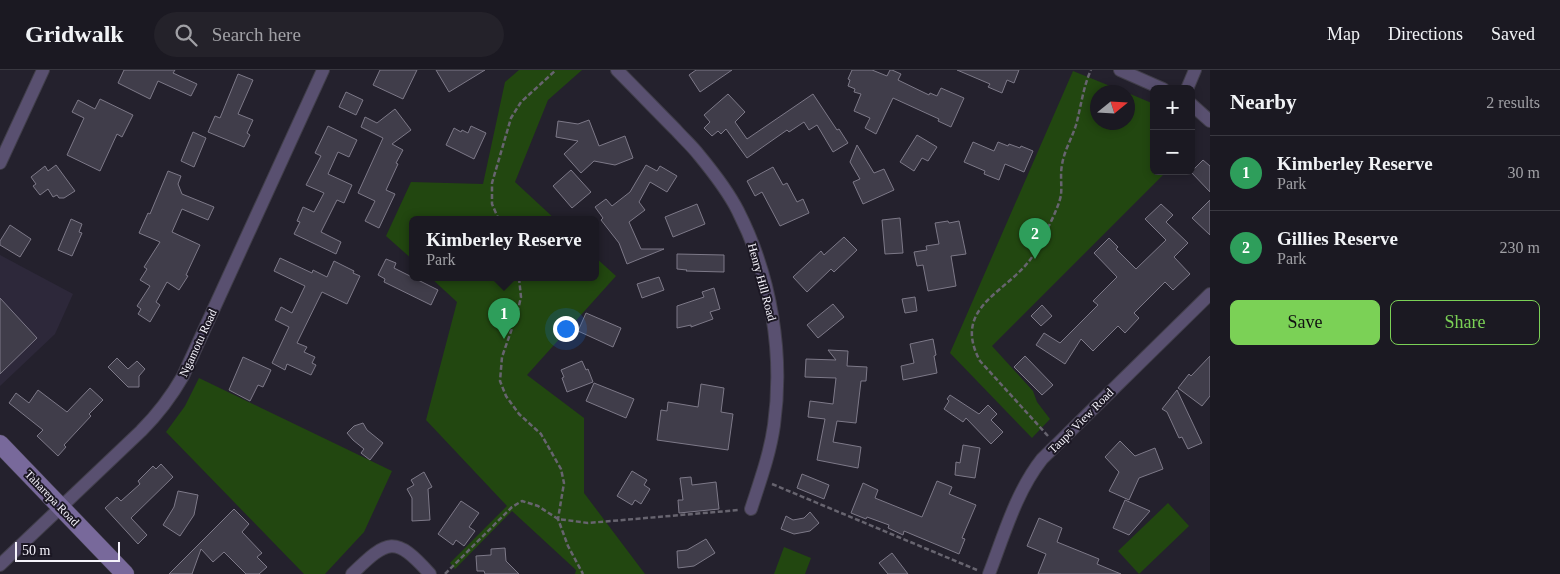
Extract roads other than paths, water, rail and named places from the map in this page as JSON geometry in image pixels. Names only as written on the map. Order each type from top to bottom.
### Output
[{"type":"street","name":"Ngamotu Road","points":[[0,565],[147,426],[172,396],[323,70]]},
{"type":"street","name":"Henry Hill Road","points":[[617,70],[698,154],[737,209],[751,239],[761,271],[776,340],[778,364],[774,425],[766,464],[751,509]]},
{"type":"street","points":[[1120,70],[1154,85]]},
{"type":"street","points":[[1190,85],[1196,70]]},
{"type":"street","points":[[0,164],[39,71]]},
{"type":"street","points":[[1195,108],[1210,121]]},
{"type":"street","name":"Taupō View Road","points":[[987,574],[1032,472],[1056,445],[1210,294]]},
{"type":"street","name":"Taharepa Road","points":[[0,444],[125,574]]},
{"type":"street","points":[[352,574],[370,556],[382,548],[392,545],[402,548],[414,556],[430,574]]},
{"type":"place","name":"Gillies Reserve","points":[[1035,259]]},
{"type":"place","name":"Kimberley Reserve","points":[[504,339]]}]
